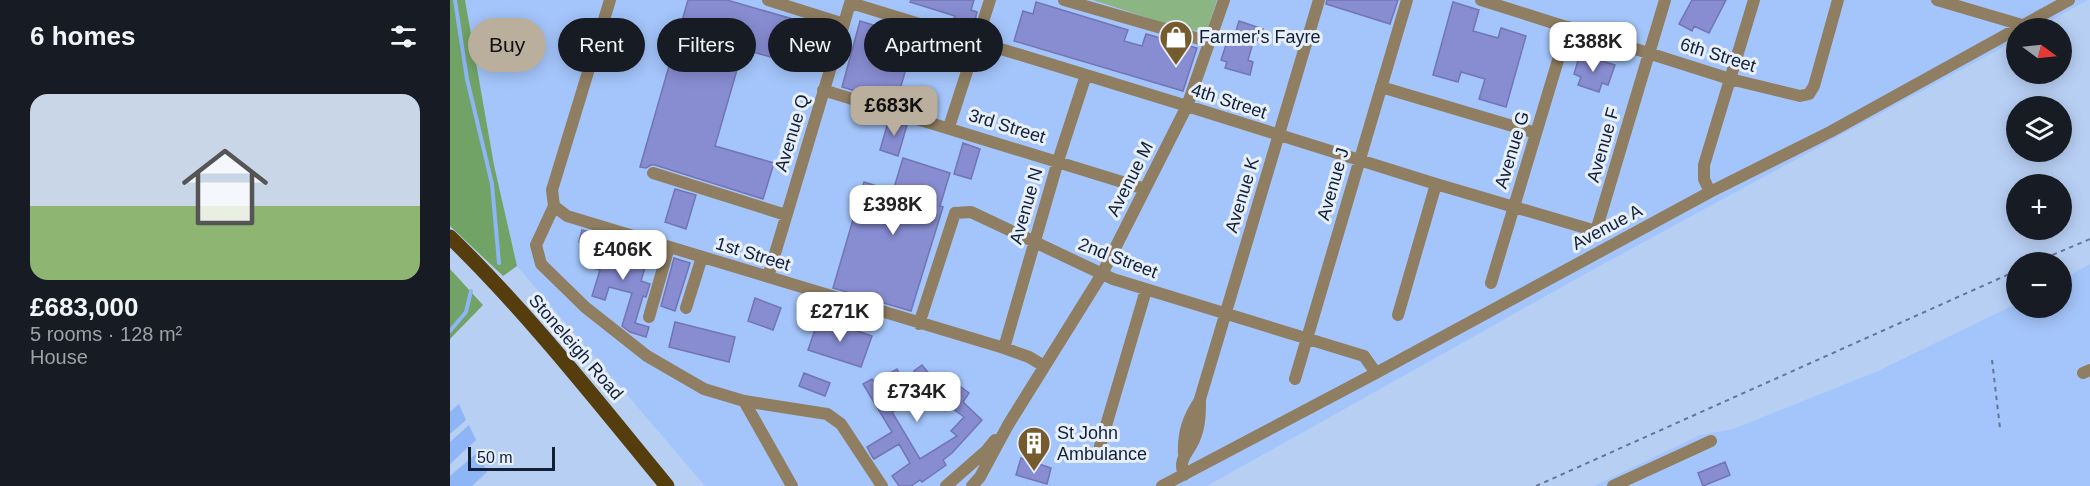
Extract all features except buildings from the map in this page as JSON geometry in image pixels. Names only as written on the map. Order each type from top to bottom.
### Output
[{"type":"main road","name":"Stoneleigh Road","points":[[450,237],[481,267],[521,312],[667,486]]},
{"type":"lane","points":[[610,0],[552,190],[554,206],[536,245],[541,264],[585,307],[647,356],[705,388],[744,401],[827,414],[842,424],[882,486]]},
{"type":"lane","points":[[768,0],[825,18]]},
{"type":"lane","points":[[984,18],[990,0]]},
{"type":"lane","points":[[1064,0],[1210,42]]},
{"type":"lane","name":"Avenue M","points":[[1008,425],[1102,274],[1187,106],[1224,0]]},
{"type":"lane","name":"Avenue K","points":[[1185,475],[1182,469],[1184,454],[1195,440],[1200,421],[1200,399],[1319,0]]},
{"type":"lane","name":"Avenue J","points":[[1295,379],[1407,0]]},
{"type":"lane","name":"6th Street","points":[[1481,0],[1730,79],[1800,96],[1809,94],[1814,86],[1838,0]]},
{"type":"lane","name":"Avenue F","points":[[1596,231],[1665,0]]},
{"type":"lane","points":[[1710,192],[1704,179],[1704,165],[1754,0]]},
{"type":"lane","points":[[1937,0],[2006,20]]},
{"type":"lane","name":"Avenue A","points":[[2035,18],[2069,0]]},
{"type":"lane","name":"Avenue Q","points":[[846,18],[851,2]]},
{"type":"lane","name":"4th Street","points":[[851,2],[901,18]]},
{"type":"lane","name":"Avenue G","points":[[1491,282],[1568,27]]},
{"type":"lane","name":"Avenue A","points":[[1162,486],[1377,373],[1710,192],[1830,132],[2006,34]]},
{"type":"lane","name":"4th Street","points":[[1003,50],[1596,231]]},
{"type":"lane","name":"Avenue Q","points":[[768,277],[829,72]]},
{"type":"lane","points":[[949,127],[966,72]]},
{"type":"lane","name":"Avenue N","points":[[1004,348],[1058,161],[1086,75]]},
{"type":"lane","points":[[1381,87],[1536,133]]},
{"type":"lane","name":"3rd Street","points":[[823,90],[1145,189]]},
{"type":"lane","points":[[653,173],[786,214]]},
{"type":"lane","points":[[1398,315],[1436,184]]},
{"type":"lane","name":"1st Street","points":[[554,206],[567,216],[1004,348],[1029,357],[1044,366]]},
{"type":"lane","name":"2nd Street","points":[[919,324],[955,213],[971,212],[1102,274],[1146,290],[1364,356],[1377,373]]},
{"type":"lane","points":[[1596,231],[1607,248]]},
{"type":"lane","points":[[650,317],[669,247]]},
{"type":"lane","points":[[686,308],[702,257]]},
{"type":"lane","points":[[1100,446],[1146,290]]},
{"type":"lane","points":[[744,401],[792,486]]},
{"type":"lane","points":[[946,486],[986,451],[1008,425]]},
{"type":"lane","points":[[972,486],[980,477],[1008,425]]},
{"type":"lane","points":[[1613,486],[1711,441]]},
{"type":"path","points":[[2059,252],[2090,239]]},
{"type":"path","points":[[1536,486],[2006,275]]},
{"type":"path","points":[[1992,360],[2000,428]]},
{"type":"shaded area","points":[[465,0],[2088,0],[2055,18],[2006,18],[2006,45],[1596,268],[1207,486],[705,486],[517,266],[494,166],[478,72],[546,72],[546,18],[468,18]]},
{"type":"shaded area","points":[[2090,264],[2090,486],[1594,486],[1700,435],[1733,429],[1878,371],[2006,309],[2006,318],[2072,318],[2072,274]]},
{"type":"shaded area","points":[[459,404],[466,420],[450,434],[450,412]]},
{"type":"shaded area","points":[[469,425],[476,440],[450,464],[450,442]]},
{"type":"shaded area","points":[[478,452],[487,472],[472,486],[450,486],[450,476]]},
{"type":"green space","points":[[450,0],[465,0],[468,18],[468,72],[478,72],[494,165],[517,266],[503,276],[450,226]]},
{"type":"green space","points":[[1093,0],[1217,0],[1208,28],[1199,31],[1182,29]]},
{"type":"green space","points":[[450,269],[483,305],[450,339]]},
{"type":"waterway","points":[[455,0],[467,79],[492,184],[499,263]]},
{"type":"waterway","points":[[450,331],[466,312],[471,291]]},
{"type":"place","name":"Farmer's Fayre","points":[[1176,66]]},
{"type":"place","name":"St John Ambulance","points":[[1034,472]]}]
